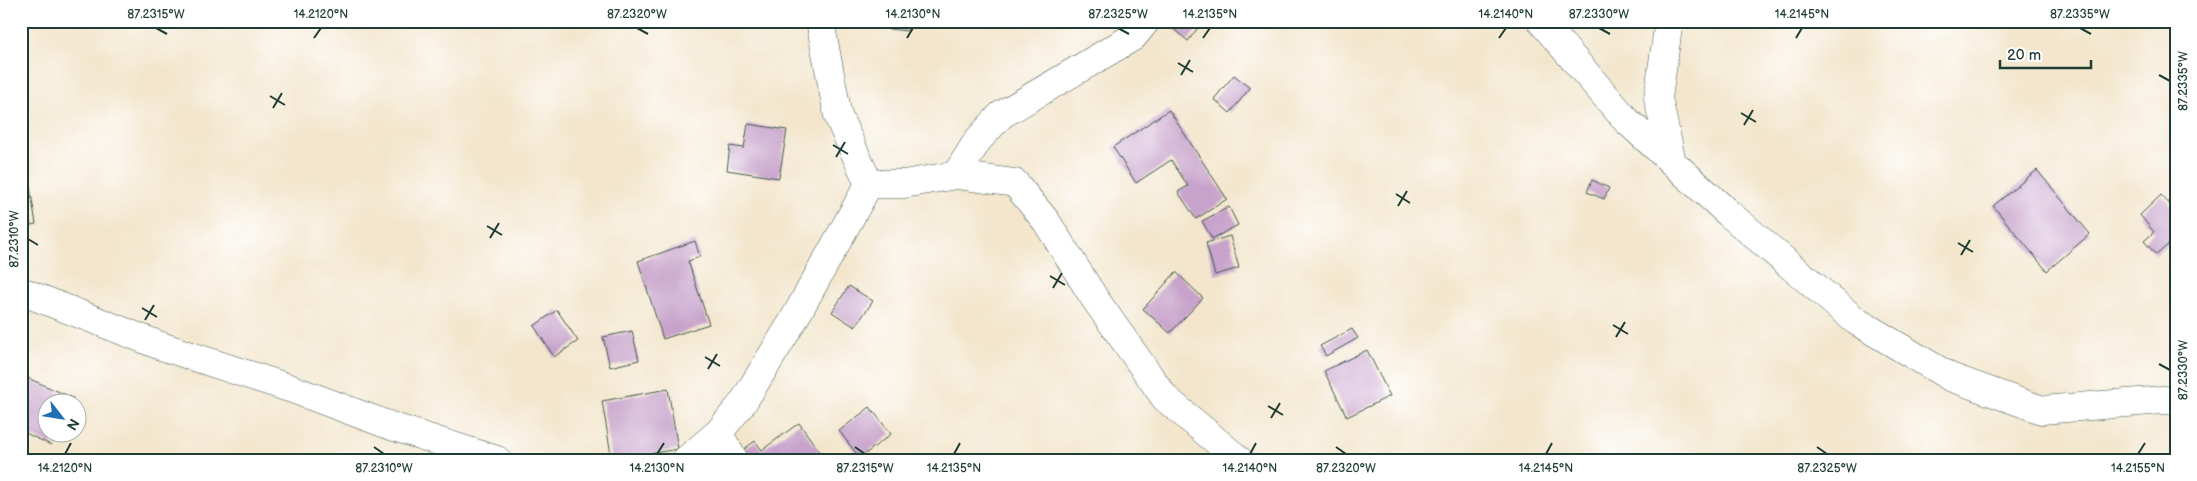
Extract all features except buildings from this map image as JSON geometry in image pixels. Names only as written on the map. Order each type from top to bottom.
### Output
[{"type":"street","points":[[820,21],[838,116],[869,184]]},
{"type":"street","points":[[956,175],[978,140],[1001,115],[1133,37],[1146,21]]},
{"type":"street","points":[[1541,21],[1627,120],[1728,213],[1856,321],[1950,377],[2042,410],[2163,400],[2176,401]]},
{"type":"street","points":[[1669,21],[1658,98],[1672,162]]},
{"type":"street","points":[[869,184],[904,184],[956,175],[1015,183],[1046,220],[1095,299],[1165,398],[1240,460]]},
{"type":"street","points":[[686,460],[718,433],[742,404],[794,321],[869,184]]},
{"type":"street","points":[[21,291],[162,346],[292,388],[391,426],[497,460]]},
{"type":"street","points":[[718,433],[734,460]]}]
